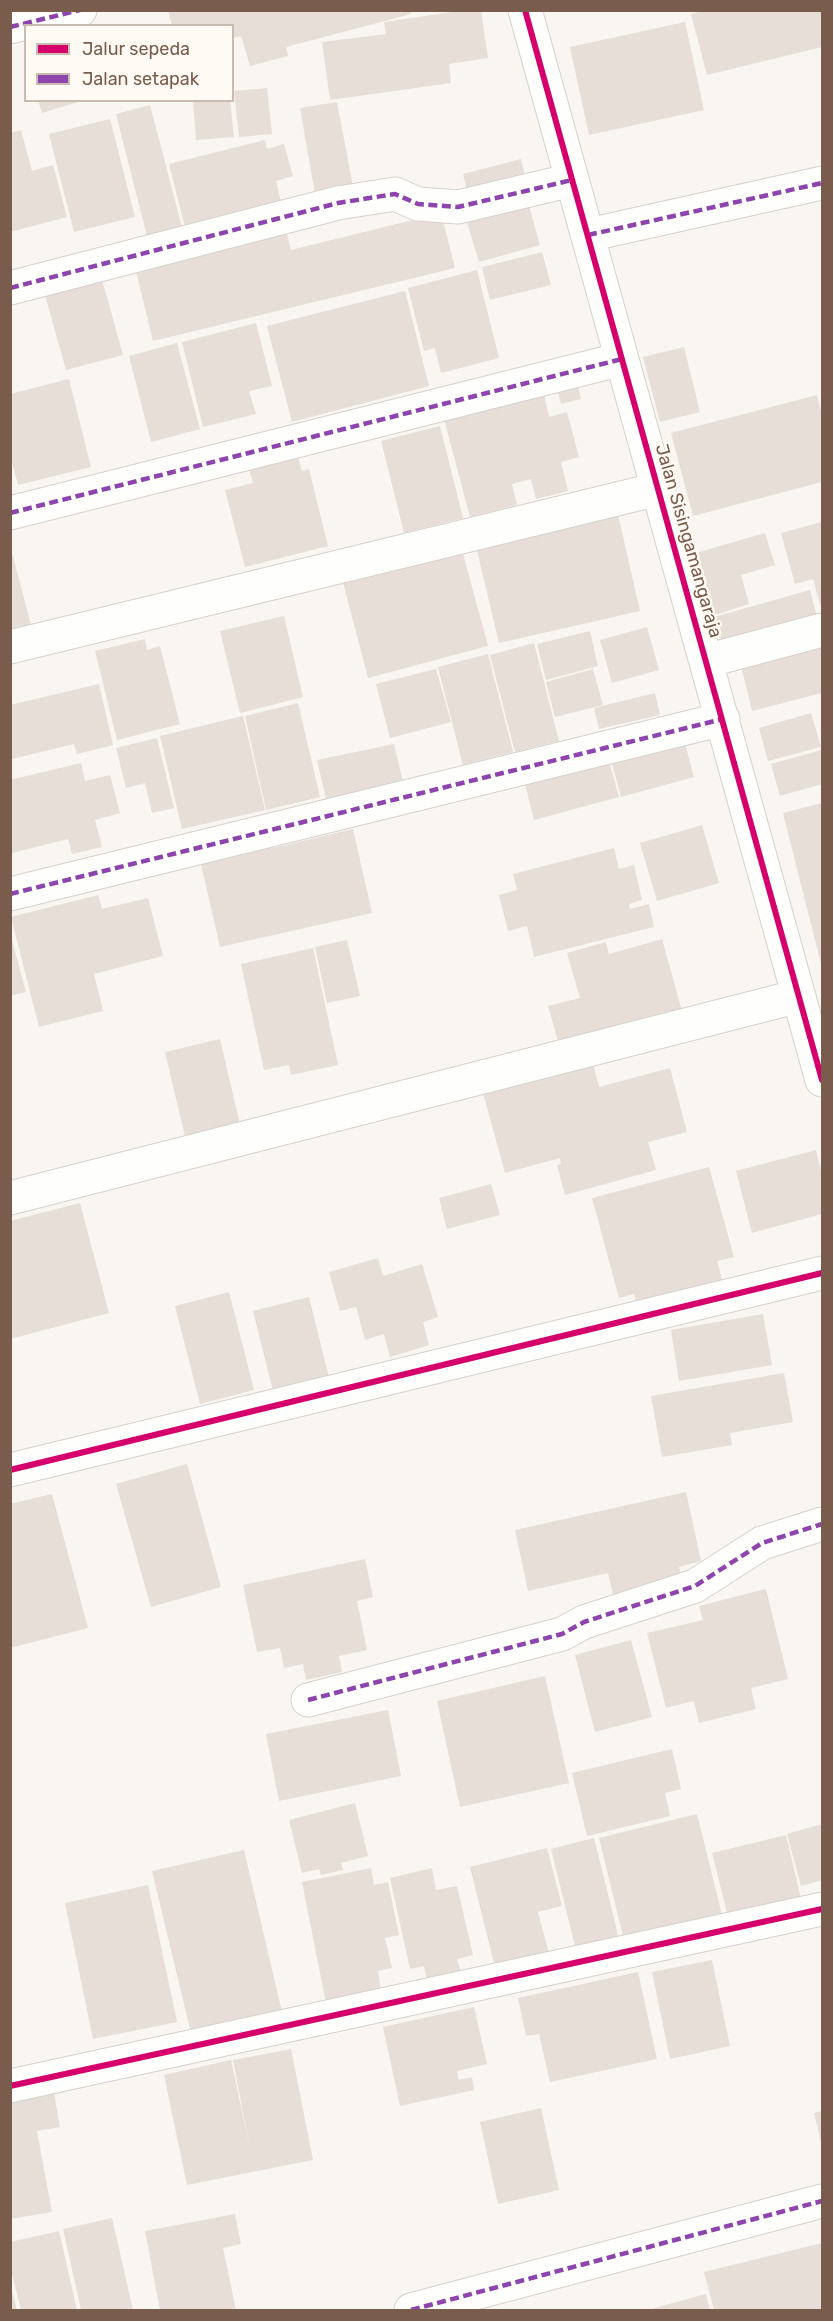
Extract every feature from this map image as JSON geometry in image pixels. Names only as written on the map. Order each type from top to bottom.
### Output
[{"type":"street","points":[[10,27],[80,10]]},
{"type":"street","name":"Jalan Sisingamangaraja","points":[[525,10],[822,1080]]},
{"type":"street","points":[[10,288],[338,203],[395,194],[417,204],[458,207],[572,180]]},
{"type":"street","points":[[588,235],[822,183]]},
{"type":"street","points":[[10,513],[622,359]]},
{"type":"street","points":[[10,647],[658,489]]},
{"type":"street","points":[[706,661],[822,630]]},
{"type":"street","points":[[10,894],[723,719]]},
{"type":"street","points":[[10,1198],[799,996]]},
{"type":"street","points":[[10,1470],[822,1273]]},
{"type":"street","points":[[308,1700],[562,1634],[584,1622],[695,1586],[762,1543],[822,1524]]},
{"type":"street","points":[[10,2086],[822,1909]]},
{"type":"street","points":[[411,2310],[822,2201]]},
{"type":"building","points":[[168,10],[410,10],[411,14],[286,47],[288,56],[250,66],[241,36],[234,38],[234,24],[172,24]]},
{"type":"building","points":[[465,10],[481,10],[488,58],[449,64],[451,83],[330,100],[322,42],[386,34],[384,22]]},
{"type":"building","points":[[706,10],[822,10],[822,47],[707,75],[691,14]]},
{"type":"building","points":[[685,22],[704,110],[589,135],[570,47]]},
{"type":"building","points":[[267,88],[272,134],[239,137],[234,91]]},
{"type":"building","points":[[39,102],[78,102],[42,113]]},
{"type":"building","points":[[193,102],[230,102],[234,137],[196,140]]},
{"type":"building","points":[[337,102],[354,192],[316,199],[300,108]]},
{"type":"building","points":[[150,105],[182,227],[147,236],[116,114]]},
{"type":"building","points":[[110,119],[135,217],[74,232],[49,134]]},
{"type":"building","points":[[21,130],[32,171],[53,165],[67,217],[10,232],[10,133]]},
{"type":"building","points":[[265,140],[267,149],[284,144],[293,176],[276,181],[281,202],[185,227],[169,164]]},
{"type":"building","points":[[521,159],[527,184],[469,199],[463,174]]},
{"type":"building","points":[[528,202],[540,245],[479,262],[466,219]]},
{"type":"building","points":[[441,213],[455,268],[153,341],[133,259],[284,222],[291,250]]},
{"type":"building","points":[[542,252],[551,285],[490,300],[482,267]]},
{"type":"building","points":[[477,270],[499,358],[441,373],[435,348],[424,351],[408,288]]},
{"type":"building","points":[[100,272],[123,355],[66,370],[43,288]]},
{"type":"building","points":[[405,291],[429,386],[292,422],[267,326]]},
{"type":"building","points":[[256,323],[272,386],[249,391],[256,414],[203,427],[182,342]]},
{"type":"building","points":[[177,343],[200,429],[151,442],[129,356]]},
{"type":"building","points":[[684,347],[700,412],[660,422],[643,357]]},
{"type":"building","points":[[69,379],[91,467],[18,485],[10,455],[10,394]]},
{"type":"building","points":[[577,381],[581,399],[561,404],[556,386]]},
{"type":"building","points":[[543,389],[549,417],[567,412],[579,457],[561,462],[568,491],[536,499],[531,479],[512,484],[517,505],[470,517],[443,415]]},
{"type":"building","points":[[817,395],[822,416],[822,482],[693,516],[671,433]]},
{"type":"building","points":[[440,426],[463,518],[404,533],[381,441]]},
{"type":"building","points":[[296,451],[302,471],[309,469],[328,546],[245,567],[225,490],[253,483],[247,463]]},
{"type":"building","points":[[616,506],[640,611],[499,643],[474,538]]},
{"type":"building","points":[[822,522],[822,611],[813,579],[795,584],[781,533]]},
{"type":"building","points":[[765,533],[775,565],[741,575],[749,604],[715,615],[696,553]]},
{"type":"building","points":[[10,545],[31,625],[10,629]]},
{"type":"building","points":[[462,550],[488,646],[368,678],[343,582]]},
{"type":"building","points":[[810,590],[818,621],[724,648],[714,617]]},
{"type":"building","points":[[284,616],[303,697],[240,713],[220,631]]},
{"type":"building","points":[[647,627],[659,670],[612,683],[600,640]]},
{"type":"building","points":[[590,631],[598,666],[546,680],[537,644]]},
{"type":"building","points":[[145,639],[147,650],[160,646],[180,724],[117,740],[95,651]]},
{"type":"building","points":[[534,643],[559,741],[515,752],[490,655]]},
{"type":"building","points":[[822,643],[822,693],[752,711],[741,665]]},
{"type":"building","points":[[488,654],[513,752],[463,765],[438,667]]},
{"type":"building","points":[[436,669],[451,722],[390,738],[376,684]]},
{"type":"building","points":[[593,669],[603,705],[555,717],[546,682]]},
{"type":"building","points":[[99,684],[113,745],[77,754],[74,744],[12,759],[10,705]]},
{"type":"building","points":[[655,693],[660,715],[599,729],[594,708]]},
{"type":"building","points":[[298,703],[320,797],[266,810],[245,716]]},
{"type":"building","points":[[811,713],[821,747],[768,761],[759,728]]},
{"type":"building","points":[[243,716],[265,810],[182,829],[160,736]]},
{"type":"building","points":[[683,736],[694,777],[621,797],[610,756]]},
{"type":"building","points":[[157,738],[174,808],[152,813],[145,783],[126,788],[116,748]]},
{"type":"building","points":[[394,744],[403,782],[326,799],[317,760]]},
{"type":"building","points":[[822,750],[822,784],[780,796],[771,764]]},
{"type":"building","points":[[608,758],[619,797],[534,820],[524,780]]},
{"type":"building","points":[[81,763],[85,781],[110,775],[120,813],[95,820],[102,847],[72,854],[68,839],[12,853],[10,780]]},
{"type":"building","points":[[822,803],[822,968],[783,813]]},
{"type":"building","points":[[702,825],[719,883],[657,901],[640,843]]},
{"type":"building","points":[[353,829],[372,913],[220,947],[201,864],[238,856],[235,844],[270,836],[273,848]]},
{"type":"building","points":[[614,848],[619,869],[634,865],[642,900],[629,904],[630,909],[649,904],[654,927],[534,957],[527,926],[508,931],[499,895],[517,890],[513,874]]},
{"type":"building","points":[[98,895],[102,909],[148,898],[163,956],[94,974],[103,1011],[39,1027],[11,917]]},
{"type":"building","points":[[662,939],[683,1015],[560,1048],[548,1006],[580,998],[567,953],[606,942],[609,954]]},
{"type":"building","points":[[12,940],[26,992],[10,996],[10,941]]},
{"type":"building","points":[[347,940],[360,996],[327,1003],[315,947]]},
{"type":"building","points":[[313,948],[338,1065],[291,1075],[289,1065],[264,1070],[241,964]]},
{"type":"building","points":[[220,1039],[242,1133],[187,1145],[165,1052]]},
{"type":"building","points":[[593,1063],[599,1087],[670,1068],[687,1132],[648,1142],[656,1170],[565,1195],[557,1165],[561,1164],[560,1158],[505,1173],[483,1093]]},
{"type":"building","points":[[816,1150],[822,1175],[822,1214],[752,1233],[736,1171]]},
{"type":"building","points":[[709,1167],[734,1257],[717,1261],[723,1283],[637,1306],[634,1294],[619,1298],[592,1198]]},
{"type":"building","points":[[491,1184],[500,1215],[447,1229],[439,1198]]},
{"type":"building","points":[[80,1203],[109,1313],[10,1339],[10,1221]]},
{"type":"building","points":[[378,1258],[383,1276],[422,1264],[438,1317],[423,1322],[429,1345],[390,1357],[384,1334],[365,1340],[356,1307],[340,1311],[329,1272]]},
{"type":"building","points":[[229,1292],[254,1390],[200,1404],[175,1306]]},
{"type":"building","points":[[309,1297],[332,1390],[276,1403],[253,1311]]},
{"type":"building","points":[[763,1314],[772,1365],[679,1381],[671,1330]]},
{"type":"building","points":[[784,1373],[793,1422],[730,1433],[732,1445],[662,1457],[651,1396]]},
{"type":"building","points":[[187,1464],[221,1587],[151,1607],[116,1484]]},
{"type":"building","points":[[686,1492],[701,1561],[679,1567],[681,1574],[659,1579],[662,1588],[614,1599],[608,1573],[528,1591],[515,1530]]},
{"type":"building","points":[[52,1494],[88,1628],[10,1648],[10,1504]]},
{"type":"building","points":[[365,1559],[373,1597],[357,1601],[367,1650],[339,1656],[342,1672],[306,1680],[303,1664],[284,1668],[280,1648],[257,1652],[243,1585]]},
{"type":"building","points":[[766,1589],[788,1679],[751,1688],[756,1709],[699,1723],[694,1701],[666,1708],[647,1633],[703,1620],[699,1606]]},
{"type":"building","points":[[631,1640],[652,1717],[595,1732],[575,1655]]},
{"type":"building","points":[[545,1676],[569,1783],[460,1807],[437,1701]]},
{"type":"building","points":[[388,1710],[401,1776],[279,1801],[266,1734]]},
{"type":"building","points":[[672,1749],[681,1789],[665,1793],[670,1816],[587,1836],[572,1773]]},
{"type":"building","points":[[355,1803],[368,1856],[341,1863],[343,1870],[321,1875],[319,1869],[302,1873],[289,1820]]},
{"type":"building","points":[[697,1814],[722,1915],[624,1940],[599,1838]]},
{"type":"building","points":[[822,1824],[822,1880],[801,1886],[787,1834]]},
{"type":"building","points":[[786,1835],[801,1899],[728,1917],[712,1853]]},
{"type":"building","points":[[594,1838],[619,1939],[576,1950],[551,1849]]},
{"type":"building","points":[[547,1848],[562,1906],[538,1912],[549,1954],[495,1967],[470,1867]]},
{"type":"building","points":[[244,1850],[282,2012],[191,2033],[152,1871]]},
{"type":"building","points":[[371,1868],[374,1885],[388,1882],[399,1935],[385,1938],[392,1968],[378,1971],[381,1990],[327,2008],[302,1882]]},
{"type":"building","points":[[432,1868],[436,1890],[457,1886],[473,1955],[457,1959],[461,1972],[427,1980],[424,1966],[410,1969],[390,1878]]},
{"type":"building","points":[[148,1885],[177,2022],[93,2039],[65,1903]]},
{"type":"building","points":[[712,1960],[730,2046],[670,2059],[652,1972]]},
{"type":"building","points":[[638,1972],[657,2059],[550,2082],[539,2034],[526,2036],[518,1998]]},
{"type":"building","points":[[474,2007],[487,2064],[457,2071],[459,2080],[472,2077],[474,2090],[400,2106],[383,2027]]},
{"type":"building","points":[[291,2049],[313,2160],[187,2185],[164,2075],[231,2060],[250,2149],[233,2060]]},
{"type":"building","points":[[54,2093],[60,2127],[37,2131],[52,2212],[10,2219],[10,2101]]},
{"type":"building","points":[[541,2108],[559,2190],[498,2204],[480,2122]]},
{"type":"building","points":[[822,2111],[822,2146],[814,2113]]},
{"type":"building","points":[[235,2214],[241,2244],[223,2248],[236,2310],[160,2310],[145,2231]]},
{"type":"building","points":[[112,2218],[133,2310],[81,2310],[63,2229]]},
{"type":"building","points":[[59,2231],[77,2310],[21,2310],[10,2266],[10,2242]]},
{"type":"building","points":[[822,2243],[822,2310],[714,2310],[704,2272]]},
{"type":"building","points":[[11,2288],[17,2310],[10,2310]]},
{"type":"building","points":[[706,2294],[710,2310],[647,2310]]},
{"type":"marked path","points":[[10,27],[80,10]]},
{"type":"marked path","points":[[10,288],[338,203],[395,194],[418,204],[458,207],[572,180]]},
{"type":"marked path","points":[[588,235],[822,183]]},
{"type":"marked path","points":[[10,513],[622,359]]},
{"type":"marked path","points":[[10,894],[723,719]]},
{"type":"marked path","points":[[308,1700],[562,1634],[584,1622],[695,1586],[762,1543],[822,1524]]},
{"type":"marked path","points":[[411,2310],[822,2201]]},
{"type":"cycle path","points":[[525,10],[822,1080]]},
{"type":"cycle path","points":[[10,1470],[822,1273]]},
{"type":"cycle path","points":[[10,2086],[822,1909]]}]
